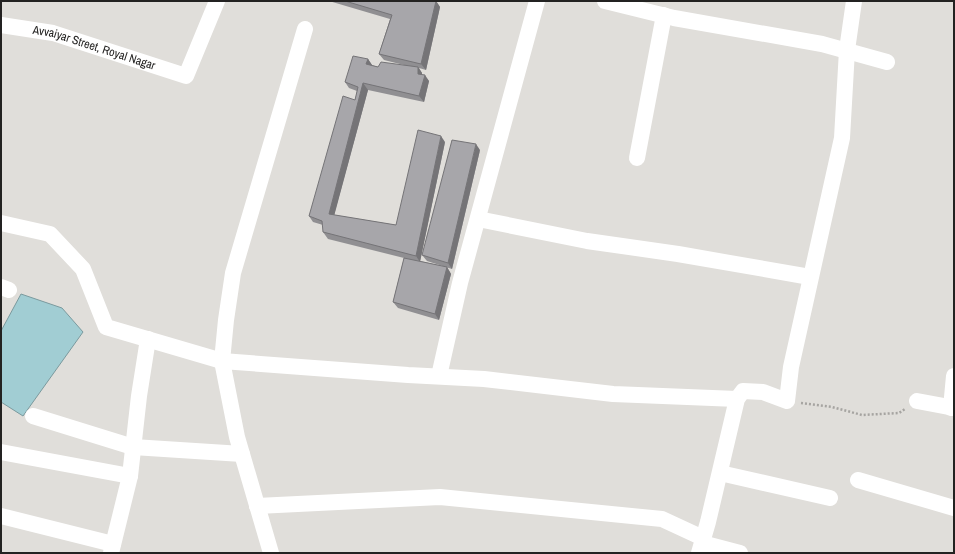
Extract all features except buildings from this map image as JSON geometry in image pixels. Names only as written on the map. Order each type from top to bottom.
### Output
[{"type":"street","name":"Avvaiyar Street, Royal Nagar","points":[[1,24],[53,33],[186,76],[216,1]]},
{"type":"street","points":[[439,376],[460,283],[537,1]]},
{"type":"street","points":[[605,1],[664,15],[822,44],[887,62]]},
{"type":"street","points":[[701,545],[720,473],[737,399],[743,391],[763,392],[787,401],[791,367],[810,276],[842,138],[847,50],[854,1]]},
{"type":"street","points":[[637,158],[664,15]]},
{"type":"street","points":[[271,553],[237,437],[222,361],[233,273],[305,29]]},
{"type":"street","points":[[478,219],[588,241],[810,276]]},
{"type":"street","points":[[1,223],[50,234],[83,269],[106,327],[222,361],[484,379],[613,394],[737,399]]},
{"type":"street","points":[[1,516],[112,549],[130,476],[148,339]]},
{"type":"street","points":[[917,401],[953,408],[954,376]]},
{"type":"street","points":[[34,416],[133,447],[242,454]]},
{"type":"street","points":[[1,452],[130,476]]},
{"type":"street","points":[[720,473],[830,498]]},
{"type":"street","points":[[858,480],[954,508]]},
{"type":"street","points":[[257,506],[440,497],[662,519],[701,545],[740,553]]},
{"type":"path","points":[[787,401],[832,407],[862,415],[900,413],[917,401]]},
{"type":"water","points":[[21,294],[62,308],[83,332],[23,416],[1,402],[1,331]]}]
